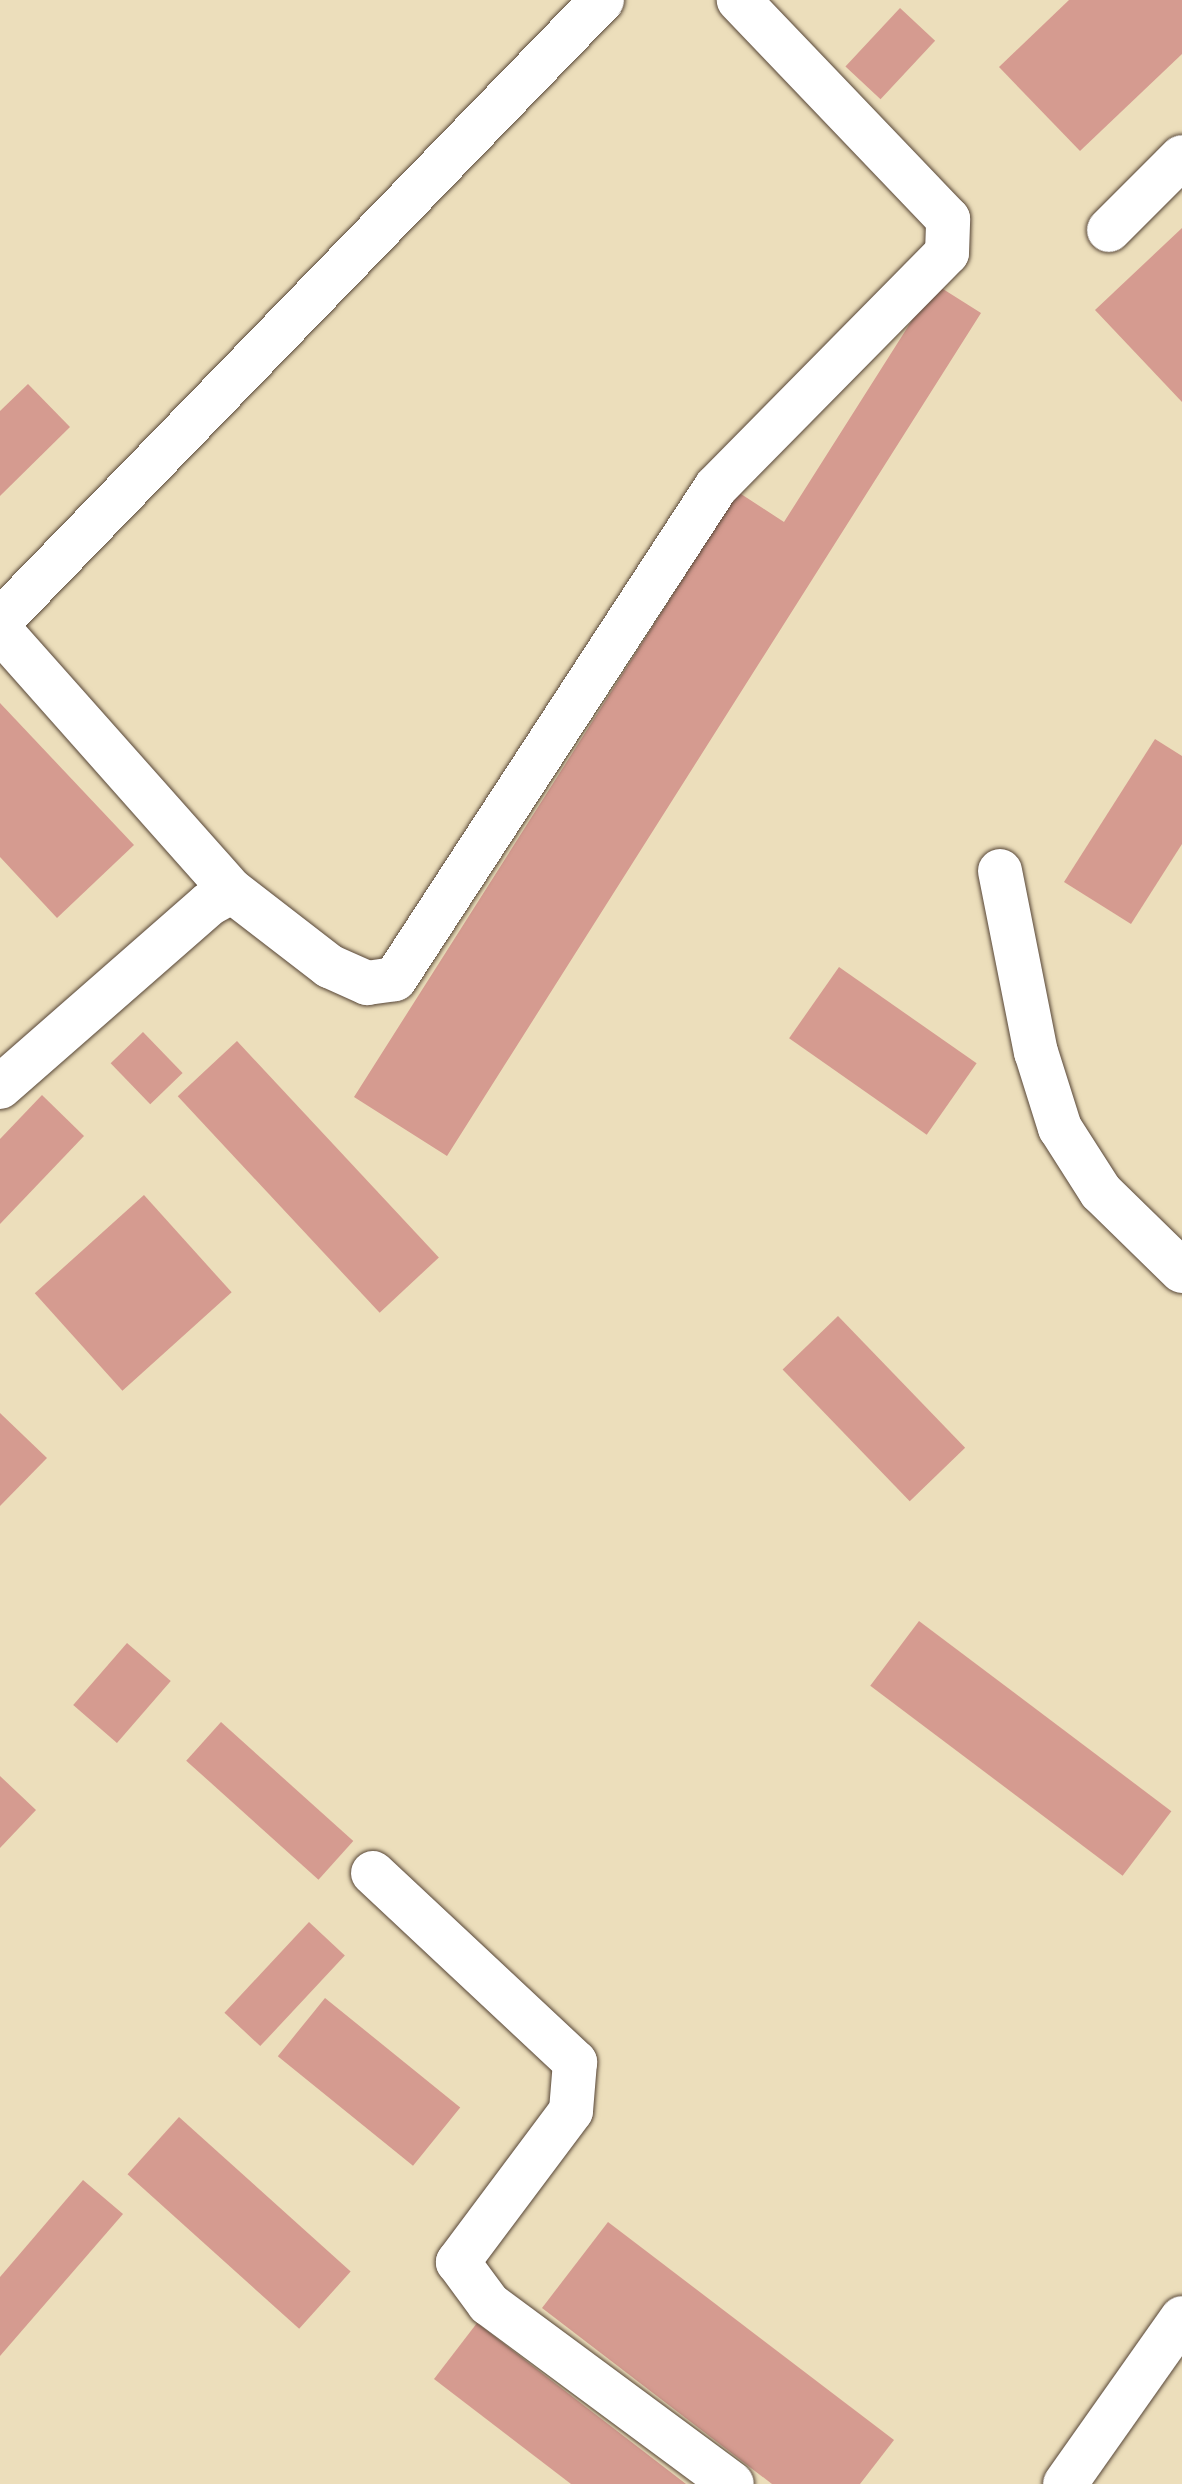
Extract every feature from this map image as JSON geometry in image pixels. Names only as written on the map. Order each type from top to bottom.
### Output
[{"type":"street","points":[[0,621],[602,0]]},
{"type":"street","points":[[0,630],[232,891],[329,966],[367,983],[395,979],[716,487],[947,253],[948,219],[739,0]]},
{"type":"street","points":[[1109,230],[1182,157]]},
{"type":"street","points":[[1000,871],[1036,1052],[1060,1128],[1101,1192],[1182,1271]]},
{"type":"street","points":[[0,1087],[209,904],[232,891]]},
{"type":"street","points":[[373,1873],[575,2062],[571,2111],[458,2262],[489,2304],[732,2484]]},
{"type":"street","points":[[1084,2478],[1182,2318]]},
{"type":"building","points":[[1069,0],[1182,0],[1182,54],[1080,151],[999,67]]},
{"type":"building","points":[[900,8],[935,41],[881,99],[845,67]]},
{"type":"building","points":[[1182,228],[1182,402],[1095,310]]},
{"type":"building","points":[[935,284],[981,313],[447,1156],[354,1097],[738,492],[784,522]]},
{"type":"building","points":[[28,384],[70,427],[0,496],[0,411]]},
{"type":"building","points":[[0,703],[134,845],[57,918],[0,857]]},
{"type":"building","points":[[1155,739],[1182,756],[1182,844],[1131,924],[1064,882]]},
{"type":"building","points":[[839,967],[977,1063],[927,1135],[789,1038]]},
{"type":"building","points":[[143,1032],[183,1073],[150,1104],[111,1063]]},
{"type":"building","points":[[237,1041],[439,1257],[380,1313],[178,1096]]},
{"type":"building","points":[[42,1095],[84,1136],[0,1224],[0,1139]]},
{"type":"building","points":[[144,1195],[232,1292],[122,1391],[35,1293]]},
{"type":"building","points":[[838,1316],[965,1448],[910,1501],[783,1369]]},
{"type":"building","points":[[0,1413],[47,1458],[0,1506]]},
{"type":"building","points":[[919,1621],[1171,1811],[1123,1876],[870,1686]]},
{"type":"building","points":[[127,1643],[171,1681],[117,1743],[73,1705]]},
{"type":"building","points":[[221,1722],[353,1841],[318,1880],[186,1761]]},
{"type":"building","points":[[0,1776],[36,1810],[0,1848]]},
{"type":"building","points":[[309,1922],[345,1955],[260,2046],[224,2013]]},
{"type":"building","points":[[325,1998],[460,2108],[413,2166],[278,2056]]},
{"type":"building","points":[[179,2117],[351,2272],[299,2329],[127,2174]]},
{"type":"building","points":[[83,2180],[123,2214],[0,2356],[0,2277]]},
{"type":"building","points":[[608,2222],[894,2440],[860,2484],[772,2484],[542,2308]]},
{"type":"building","points":[[477,2323],[686,2484],[571,2484],[434,2379]]}]
